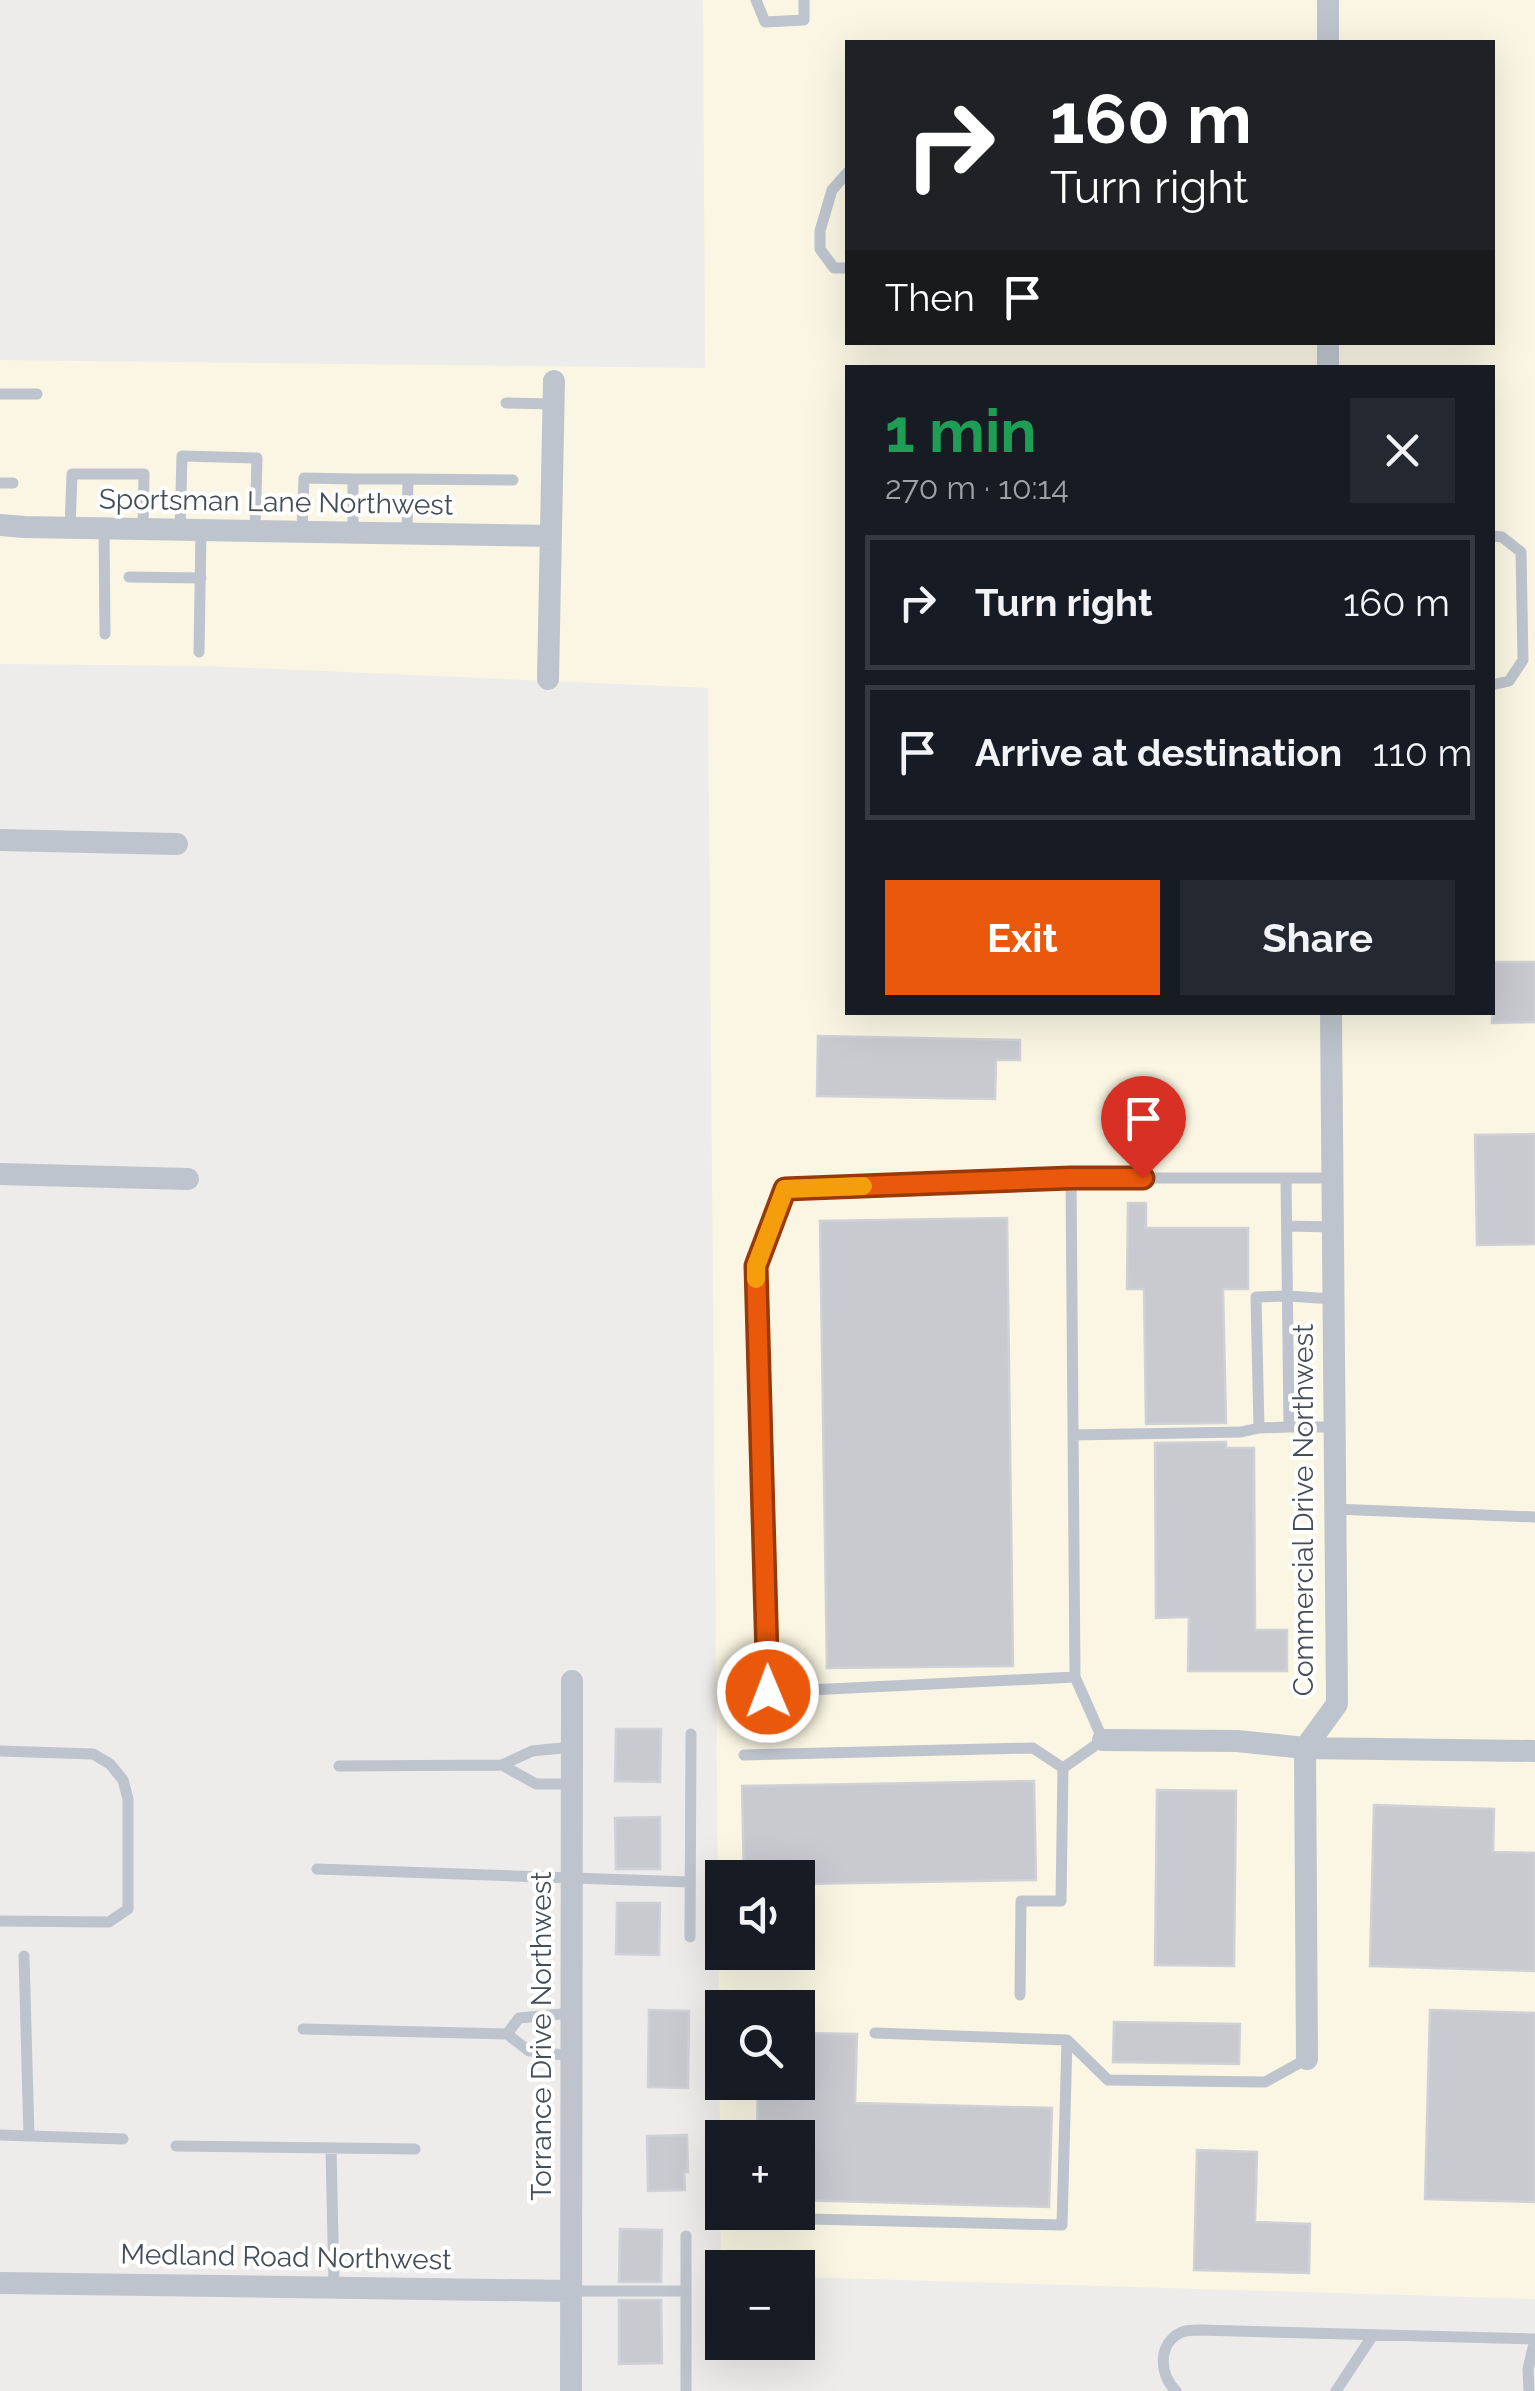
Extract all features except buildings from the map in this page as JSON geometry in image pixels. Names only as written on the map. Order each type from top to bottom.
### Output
[{"type":"street","points":[[1328,0],[1328,40]]},
{"type":"street","points":[[548,679],[554,393]]},
{"type":"street","name":"Sportsman Lane Northwest","points":[[0,524],[550,536]]},
{"type":"street","points":[[0,840],[176,844]]},
{"type":"street","name":"Commercial Drive Northwest","points":[[1305,1748],[1337,1704],[1331,1015]]},
{"type":"street","points":[[0,1174],[188,1179]]},
{"type":"street","name":"Torrance Drive Northwest","points":[[571,2391],[572,1681]]},
{"type":"street","points":[[1104,1740],[1535,1751]]},
{"type":"street","points":[[1305,1748],[1308,2059]]},
{"type":"street","name":"Medland Road Northwest","points":[[0,2283],[571,2291]]},
{"type":"lane","points":[[756,0],[764,22],[804,20],[804,0]]},
{"type":"lane","points":[[845,175],[832,190],[820,231],[820,250],[834,268],[845,268]]},
{"type":"lane","points":[[506,403],[554,393]]},
{"type":"lane","points":[[0,394],[37,394]]},
{"type":"lane","points":[[199,652],[201,578],[182,456],[257,458],[255,531]]},
{"type":"lane","points":[[70,528],[72,474],[144,474],[143,530]]},
{"type":"lane","points":[[302,532],[304,478],[513,480]]},
{"type":"lane","points":[[352,479],[353,533]]},
{"type":"lane","points":[[407,534],[408,479]]},
{"type":"lane","points":[[104,529],[104,634]]},
{"type":"lane","points":[[1495,536],[1502,537],[1521,552],[1523,660],[1509,682],[1495,684]]},
{"type":"lane","points":[[130,577],[201,578]]},
{"type":"lane","points":[[1076,1677],[768,1692],[756,1266],[785,1189],[1071,1178],[1333,1178]]},
{"type":"lane","points":[[1063,1768],[1104,1740],[1076,1677],[1071,1178]]},
{"type":"lane","points":[[1286,1178],[1289,1427]]},
{"type":"lane","points":[[1286,1226],[1333,1228]]},
{"type":"lane","points":[[1259,1428],[1256,1296],[1333,1300]]},
{"type":"lane","points":[[1073,1435],[1334,1427]]},
{"type":"lane","points":[[1334,1509],[1535,1517]]},
{"type":"lane","points":[[690,1937],[691,1734]]},
{"type":"lane","points":[[339,1766],[502,1765],[532,1750],[572,1747]]},
{"type":"lane","points":[[744,1756],[1033,1748],[1063,1768]]},
{"type":"lane","points":[[0,1751],[93,1754],[110,1764],[123,1780],[128,1799],[128,1909],[109,1922],[0,1921]]},
{"type":"lane","points":[[502,1765],[536,1784],[572,1784]]},
{"type":"lane","points":[[1020,1996],[1021,1901],[1061,1901],[1063,1768]]},
{"type":"lane","points":[[317,1870],[689,1882]]},
{"type":"lane","points":[[24,1956],[29,2136]]},
{"type":"lane","points":[[507,2034],[519,2018],[571,2013]]},
{"type":"lane","points":[[303,2029],[507,2034],[529,2051],[571,2056]]},
{"type":"lane","points":[[874,2033],[1067,2040],[1108,2080],[1265,2082],[1308,2059]]},
{"type":"lane","points":[[815,2219],[1062,2225],[1067,2040]]},
{"type":"lane","points":[[0,2135],[123,2140]]},
{"type":"lane","points":[[176,2146],[416,2149]]},
{"type":"lane","points":[[331,2148],[334,2288]]},
{"type":"lane","points":[[686,2236],[686,2391]]},
{"type":"lane","points":[[571,2291],[686,2291]]},
{"type":"lane","points":[[1176,2391],[1164,2375],[1163,2359],[1168,2344],[1181,2332],[1200,2330],[1535,2339],[1528,2369],[1530,2391]]},
{"type":"lane","points":[[1336,2391],[1374,2334]]},
{"type":"shaded area","points":[[703,0],[1535,0],[1535,2299],[815,2278],[815,2250],[721,2250],[721,2230],[815,2230],[815,2120],[720,2120],[720,2100],[815,2100],[815,1990],[719,1990],[719,1970],[815,1970],[815,1860],[718,1860],[708,688],[207,666],[0,664],[0,360],[705,368]]},
{"type":"slow traffic","points":[[756,1279],[756,1266],[785,1189],[863,1186]]},
{"type":"route","points":[[768,1692],[756,1266],[785,1189],[1143,1178]]}]
